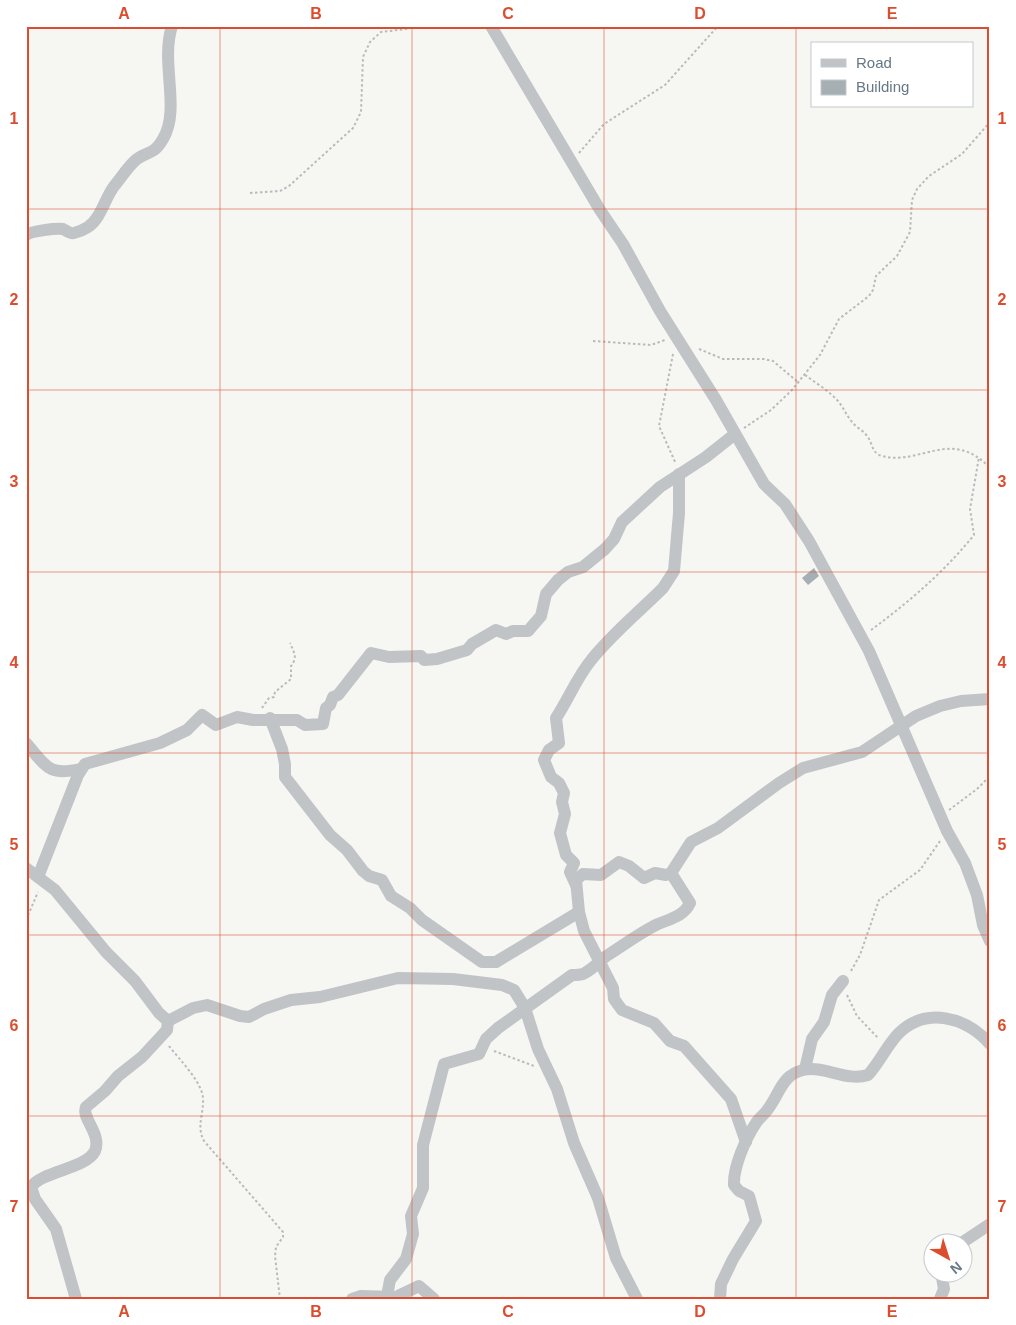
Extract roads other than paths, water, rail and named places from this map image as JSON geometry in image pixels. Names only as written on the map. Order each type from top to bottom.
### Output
[{"type":"street","points":[[26,234],[38,230],[60,229],[74,233],[88,226],[97,218],[110,190],[124,174],[138,159],[150,154],[158,146],[168,127],[171,90],[166,59],[172,26]]},
{"type":"street","points":[[491,26],[506,54],[624,244],[675,335],[764,484],[785,504],[802,528],[862,637],[947,831],[973,882],[983,925],[990,940]]},
{"type":"street","points":[[26,743],[51,770],[63,772],[80,769],[90,761],[160,743],[188,730],[202,715],[216,725],[237,717],[297,720],[305,725],[323,724],[326,708],[371,653],[389,657],[421,656],[424,660],[437,659],[467,650],[472,644],[496,630],[506,634],[513,630],[530,630],[544,609],[549,588],[568,572],[583,567],[605,549],[614,539],[622,522],[650,495],[735,434]]},
{"type":"street","points":[[679,474],[678,522],[672,576],[663,588],[593,657],[578,678],[570,696],[556,718],[559,743],[549,750],[544,760],[550,777],[559,783],[564,793],[562,802],[565,814],[561,824],[560,838],[566,855],[574,863],[570,872],[576,885],[579,912],[587,939],[613,988],[614,999],[622,1010],[654,1023],[670,1041],[680,1043],[731,1099],[746,1142]]},
{"type":"street","points":[[576,885],[578,876],[601,875],[619,862],[629,866],[644,878],[655,873],[666,875],[672,873],[691,842],[718,828],[790,775],[803,768],[857,754],[901,728],[916,716],[940,706],[961,701],[990,699]]},
{"type":"street","points":[[264,719],[282,749],[285,777],[330,835],[347,850],[363,871],[369,876],[382,880],[388,892],[400,904],[410,908],[422,920],[482,962],[496,962],[579,912]]},
{"type":"street","points":[[40,878],[80,769]]},
{"type":"street","points":[[26,868],[55,890],[106,952],[135,981],[158,1013],[168,1020]]},
{"type":"street","points":[[387,1296],[390,1280],[406,1258],[413,1234],[411,1216],[423,1188],[423,1145],[443,1066],[450,1061],[479,1054],[489,1036],[572,975],[581,975],[601,963],[606,956],[620,950],[658,924],[678,916],[688,908],[690,903],[687,896],[672,873]]},
{"type":"street","points":[[168,1020],[193,1008],[207,1005],[240,1016],[249,1017],[264,1009],[292,1000],[320,997],[398,978],[453,979],[502,985],[514,990],[525,1008],[538,1049],[561,1099],[574,1143],[598,1198],[616,1258],[637,1299]]},
{"type":"street","points":[[805,1069],[812,1039],[824,1022],[832,995],[843,981]]},
{"type":"street","points":[[720,1299],[721,1284],[738,1247],[753,1228],[756,1221],[749,1196],[739,1191],[734,1185],[736,1170],[754,1125],[769,1108],[783,1081],[790,1075],[805,1069],[864,1077],[870,1072],[898,1034],[915,1022],[942,1017],[955,1019],[968,1025],[990,1044]]},
{"type":"street","points":[[76,1299],[56,1229],[34,1199],[31,1187],[34,1182],[54,1175],[92,1154],[97,1144],[85,1112],[86,1107],[105,1091],[118,1076],[142,1057],[162,1036],[167,1030],[168,1020]]},
{"type":"street","points":[[974,1235],[990,1224]]},
{"type":"street","points":[[940,1299],[944,1289],[943,1282]]},
{"type":"street","points":[[352,1299],[356,1297],[396,1297],[419,1286],[434,1299]]}]
